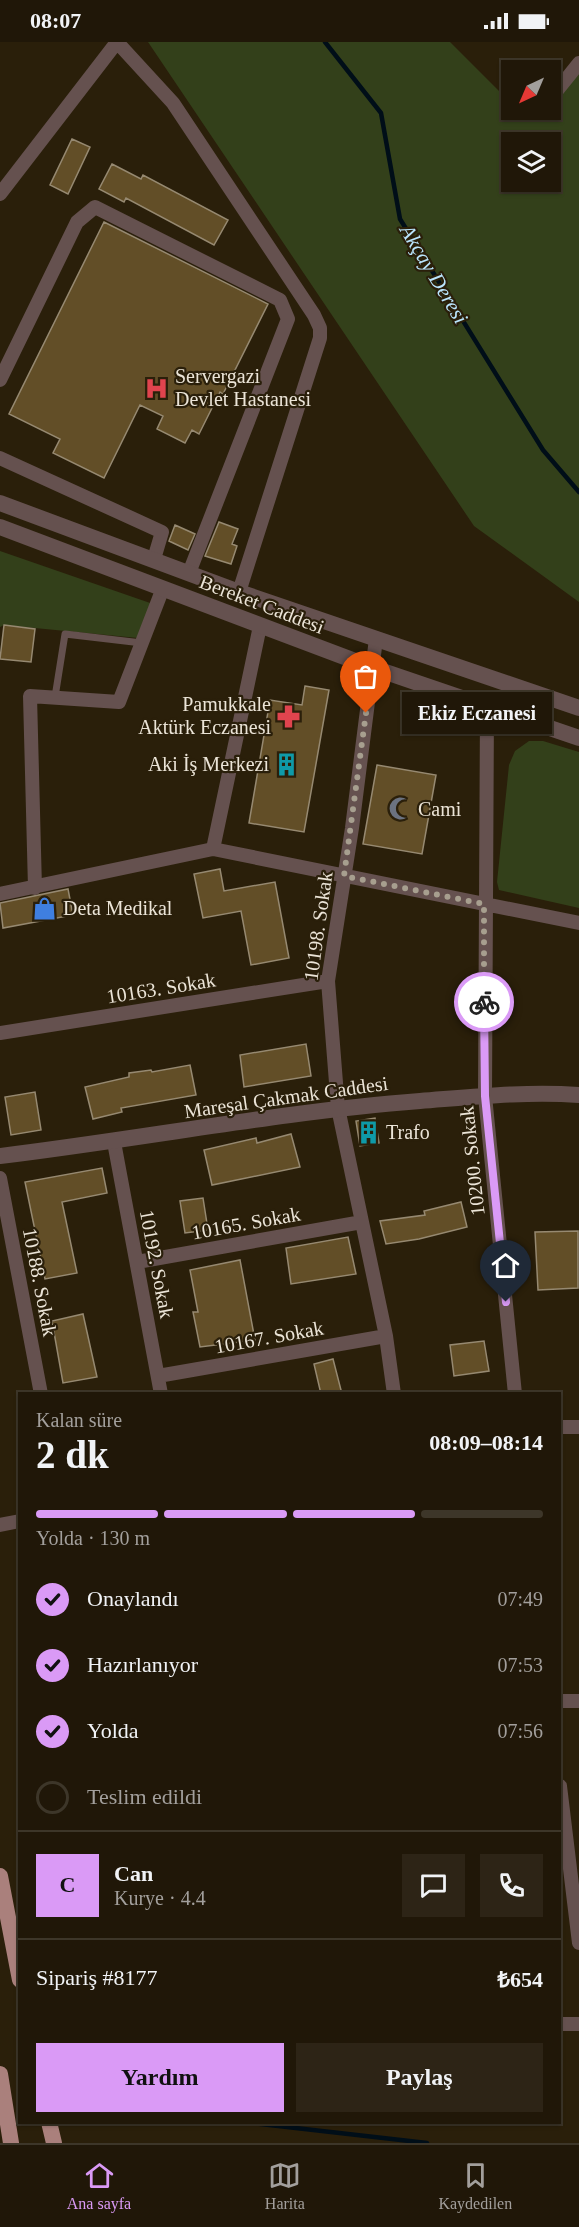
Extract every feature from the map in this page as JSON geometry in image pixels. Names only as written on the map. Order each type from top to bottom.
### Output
[{"type":"main road","points":[[0,1876],[18,1970]]},
{"type":"main road","points":[[0,2074],[3,2107],[11,2143]]},
{"type":"main road","points":[[49,2124],[54,2143]]},
{"type":"street","points":[[0,195],[117,42],[173,103],[320,328],[320,338],[239,592]]},
{"type":"street","points":[[561,86],[579,63]]},
{"type":"street","points":[[0,380],[78,222],[95,207],[280,300],[288,319],[189,573]]},
{"type":"street","points":[[0,458],[162,532],[154,559]]},
{"type":"street","name":"Bereket Caddesi","points":[[0,503],[239,592],[579,708]]},
{"type":"street","name":"Bereket Caddesi","points":[[0,527],[121,575],[163,588],[371,667],[579,738]]},
{"type":"street","points":[[35,888],[30,696],[119,702],[163,588]]},
{"type":"street","points":[[213,849],[260,626]]},
{"type":"street","name":"10198. Sokak","points":[[376,639],[328,981],[338,1108],[386,1336],[394,1392]]},
{"type":"street","name":"10200. Sokak","points":[[487,707],[484,904],[485,1096],[515,1392]]},
{"type":"street","points":[[0,894],[213,849],[579,923]]},
{"type":"street","name":"10163. Sokak","points":[[0,1033],[328,981]]},
{"type":"street","name":"Mareşal Çakmak Caddesi","points":[[0,1156],[114,1142],[338,1108],[485,1096],[579,1095]]},
{"type":"street","name":"10192. Sokak","points":[[114,1142],[161,1392]]},
{"type":"street","name":"10188. Sokak","points":[[0,1178],[41,1392]]},
{"type":"street","name":"10165. Sokak","points":[[137,1262],[362,1222]]},
{"type":"street","name":"10167. Sokak","points":[[158,1376],[386,1336]]},
{"type":"street","points":[[561,1427],[579,1427]]},
{"type":"street","points":[[0,1525],[18,1521]]},
{"type":"street","points":[[561,1701],[579,1701]]},
{"type":"street","points":[[561,1794],[579,1943]]},
{"type":"street","points":[[561,2024],[579,2024]]},
{"type":"lane","points":[[55,697],[65,634],[142,643]]},
{"type":"green space","points":[[148,42],[450,42],[501,93],[501,120],[561,120],[561,80],[579,61],[579,602],[474,526]]},
{"type":"green space","points":[[0,551],[153,604],[138,638],[4,625],[0,627]]},
{"type":"green space","points":[[529,741],[543,741],[579,752],[579,908],[499,890],[497,882],[509,765],[515,751]]},
{"type":"building","points":[[72,139],[90,147],[68,194],[50,185]]},
{"type":"building","points":[[112,164],[141,179],[143,175],[228,220],[214,245],[126,198],[124,202],[99,189]]},
{"type":"building","points":[[104,222],[268,304],[223,394],[220,392],[199,434],[192,430],[185,443],[157,429],[163,416],[140,405],[104,478],[53,453],[60,439],[9,414]]},
{"type":"building","points":[[219,522],[238,529],[232,544],[237,546],[231,564],[205,556]]},
{"type":"building","points":[[175,525],[195,534],[188,550],[169,541]]},
{"type":"building","points":[[4,625],[35,629],[31,662],[0,659]]},
{"type":"building","name":"Aki İş Merkezi","points":[[305,686],[329,690],[304,832],[249,823],[270,700],[302,705]]},
{"type":"building","name":"Cami","points":[[377,765],[436,775],[422,854],[363,844]]},
{"type":"building","points":[[220,869],[224,891],[275,882],[289,958],[251,965],[241,911],[203,918],[194,874]]},
{"type":"building","points":[[68,889],[73,915],[3,928],[0,903]]},
{"type":"building","points":[[306,1044],[311,1076],[244,1087],[240,1055]]},
{"type":"building","points":[[190,1065],[196,1095],[121,1108],[122,1112],[93,1119],[85,1087],[129,1077],[129,1073],[151,1070],[152,1072]]},
{"type":"building","points":[[35,1092],[41,1130],[11,1135],[5,1097]]},
{"type":"building","name":"Trafo","points":[[375,1118],[379,1143],[360,1146],[356,1121]]},
{"type":"building","points":[[291,1134],[300,1167],[212,1185],[204,1150],[256,1138],[257,1143]]},
{"type":"building","points":[[102,1168],[107,1193],[62,1202],[77,1273],[45,1279],[25,1182]]},
{"type":"building","points":[[203,1198],[208,1230],[185,1233],[180,1201]]},
{"type":"building","points":[[461,1202],[467,1227],[419,1239],[386,1244],[380,1221],[425,1215],[424,1211]]},
{"type":"building","points":[[578,1231],[578,1288],[538,1290],[535,1232]]},
{"type":"building","points":[[348,1237],[356,1274],[291,1284],[286,1248]]},
{"type":"building","points":[[240,1260],[255,1340],[200,1347],[193,1312],[198,1312],[190,1270]]},
{"type":"building","points":[[83,1314],[97,1377],[63,1383],[52,1321]]},
{"type":"building","points":[[484,1341],[489,1371],[454,1376],[450,1345]]},
{"type":"building","points":[[333,1359],[341,1392],[321,1392],[314,1364]]},
{"type":"waterway","name":"Akçay Deresi","points":[[325,42],[381,113],[400,219],[543,450],[579,492]]},
{"type":"waterway","points":[[261,2124],[427,2143]]},
{"type":"way so far","points":[[366,713],[344,876],[484,904],[484,1002]]},
{"type":"place","name":"Servergazi Devlet Hastanesi","points":[[157,388]]},
{"type":"place","name":"Ekiz Eczanesi","points":[[366,713]]},
{"type":"place","name":"Pamukkale Aktürk Eczanesi","points":[[289,716]]},
{"type":"place","name":"Aki İş Merkezi","points":[[287,764]]},
{"type":"place","name":"Cami","points":[[400,809]]},
{"type":"place","name":"Deta Medikal","points":[[45,908]]},
{"type":"place","name":"Trafo","points":[[368,1132]]},
{"type":"route","points":[[484,1002],[485,1096],[506,1302]]}]
